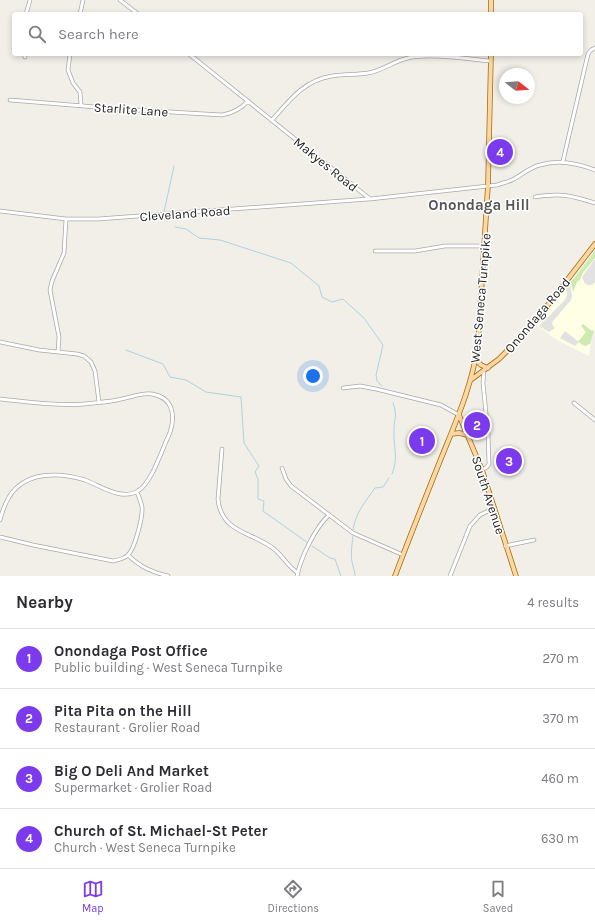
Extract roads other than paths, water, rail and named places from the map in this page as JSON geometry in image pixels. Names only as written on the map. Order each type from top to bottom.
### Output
[{"type":"main road","points":[[491,0],[491,12]]},
{"type":"main road","name":"West Seneca Turnpike","points":[[395,576],[459,415],[472,379],[476,360],[488,185],[491,56]]},
{"type":"main road","name":"Onondaga Road","points":[[472,379],[507,351],[533,323],[595,244]]},
{"type":"main road","points":[[476,360],[486,369]]},
{"type":"main road","name":"South Avenue","points":[[459,415],[482,470],[516,576]]},
{"type":"main road","points":[[451,434],[459,433],[468,435]]},
{"type":"street","points":[[27,12],[30,0]]},
{"type":"street","points":[[80,12],[83,0]]},
{"type":"street","points":[[120,0],[135,12]]},
{"type":"street","points":[[595,48],[589,52],[563,161],[575,163],[595,170]]},
{"type":"street","points":[[70,56],[68,70],[73,83],[80,92],[81,105]]},
{"type":"street","name":"Makyes Road","points":[[192,56],[370,198],[497,185],[512,180],[540,165],[563,161]]},
{"type":"street","points":[[272,120],[298,91],[320,78],[368,73],[396,62],[415,57],[490,61]]},
{"type":"street","name":"Starlite Lane","points":[[10,100],[222,114],[235,111],[244,106],[248,101]]},
{"type":"street","points":[[535,197],[550,194],[566,195],[595,203]]},
{"type":"street","name":"Cleveland Road","points":[[0,211],[66,219],[98,219],[370,198]]},
{"type":"street","points":[[58,352],[59,337],[50,290],[52,281],[64,253],[66,219]]},
{"type":"street","points":[[375,251],[414,251],[445,246],[484,246]]},
{"type":"street","points":[[0,342],[39,350],[84,356],[91,362],[95,371],[99,402]]},
{"type":"street","points":[[482,470],[489,464],[488,433],[483,383],[486,369]]},
{"type":"street","points":[[343,388],[360,386],[376,389],[441,405],[459,415]]},
{"type":"street","points":[[0,399],[72,405],[149,394],[163,398],[170,405],[173,413],[171,430],[151,475],[143,487],[137,492],[119,494],[84,480],[72,477],[60,475],[40,476],[25,482],[14,491],[5,504],[0,520]]},
{"type":"street","points":[[574,403],[595,420]]},
{"type":"street","points":[[222,449],[218,499],[222,514],[237,530],[272,547],[282,555],[297,575],[305,554],[317,530],[329,515]]},
{"type":"street","points":[[282,468],[286,479],[291,486],[353,533],[403,555]]},
{"type":"street","points":[[0,537],[33,546],[113,561],[122,559],[128,555],[134,546],[141,518],[142,508],[137,492]]},
{"type":"street","points":[[450,576],[470,526],[480,515],[494,508]]},
{"type":"street","points":[[506,546],[534,540]]},
{"type":"street","points":[[128,555],[137,564],[145,569],[168,576]]},
{"type":"waterway","points":[[164,212],[174,166]]},
{"type":"waterway","points":[[162,217],[167,221]]},
{"type":"waterway","points":[[175,227],[186,229],[199,238],[220,240],[291,263],[319,286],[322,297],[332,302],[343,299],[364,318],[383,345],[376,375],[377,381],[382,386]]},
{"type":"waterway","points":[[126,350],[163,364],[170,377],[186,380],[206,392],[241,397],[244,443],[259,466],[255,472],[258,479],[258,499],[264,501],[263,511],[308,543]]},
{"type":"waterway","points":[[392,474],[395,462],[394,426],[396,414],[393,403]]},
{"type":"waterway","points":[[353,530],[358,513],[375,488],[383,487],[389,478]]},
{"type":"waterway","points":[[353,536],[352,562],[355,576]]},
{"type":"waterway","points":[[312,546],[330,558],[335,559],[341,576]]},
{"type":"place","name":"Church of St. Michael-St Peter","points":[[500,152]]},
{"type":"place","name":"Pita Pita on the Hill","points":[[477,425]]},
{"type":"place","name":"Onondaga Post Office","points":[[422,441]]},
{"type":"place","name":"Big O Deli And Market","points":[[509,461]]},
{"type":"district","name":"Onondaga Hill","points":[[479,205]]}]
